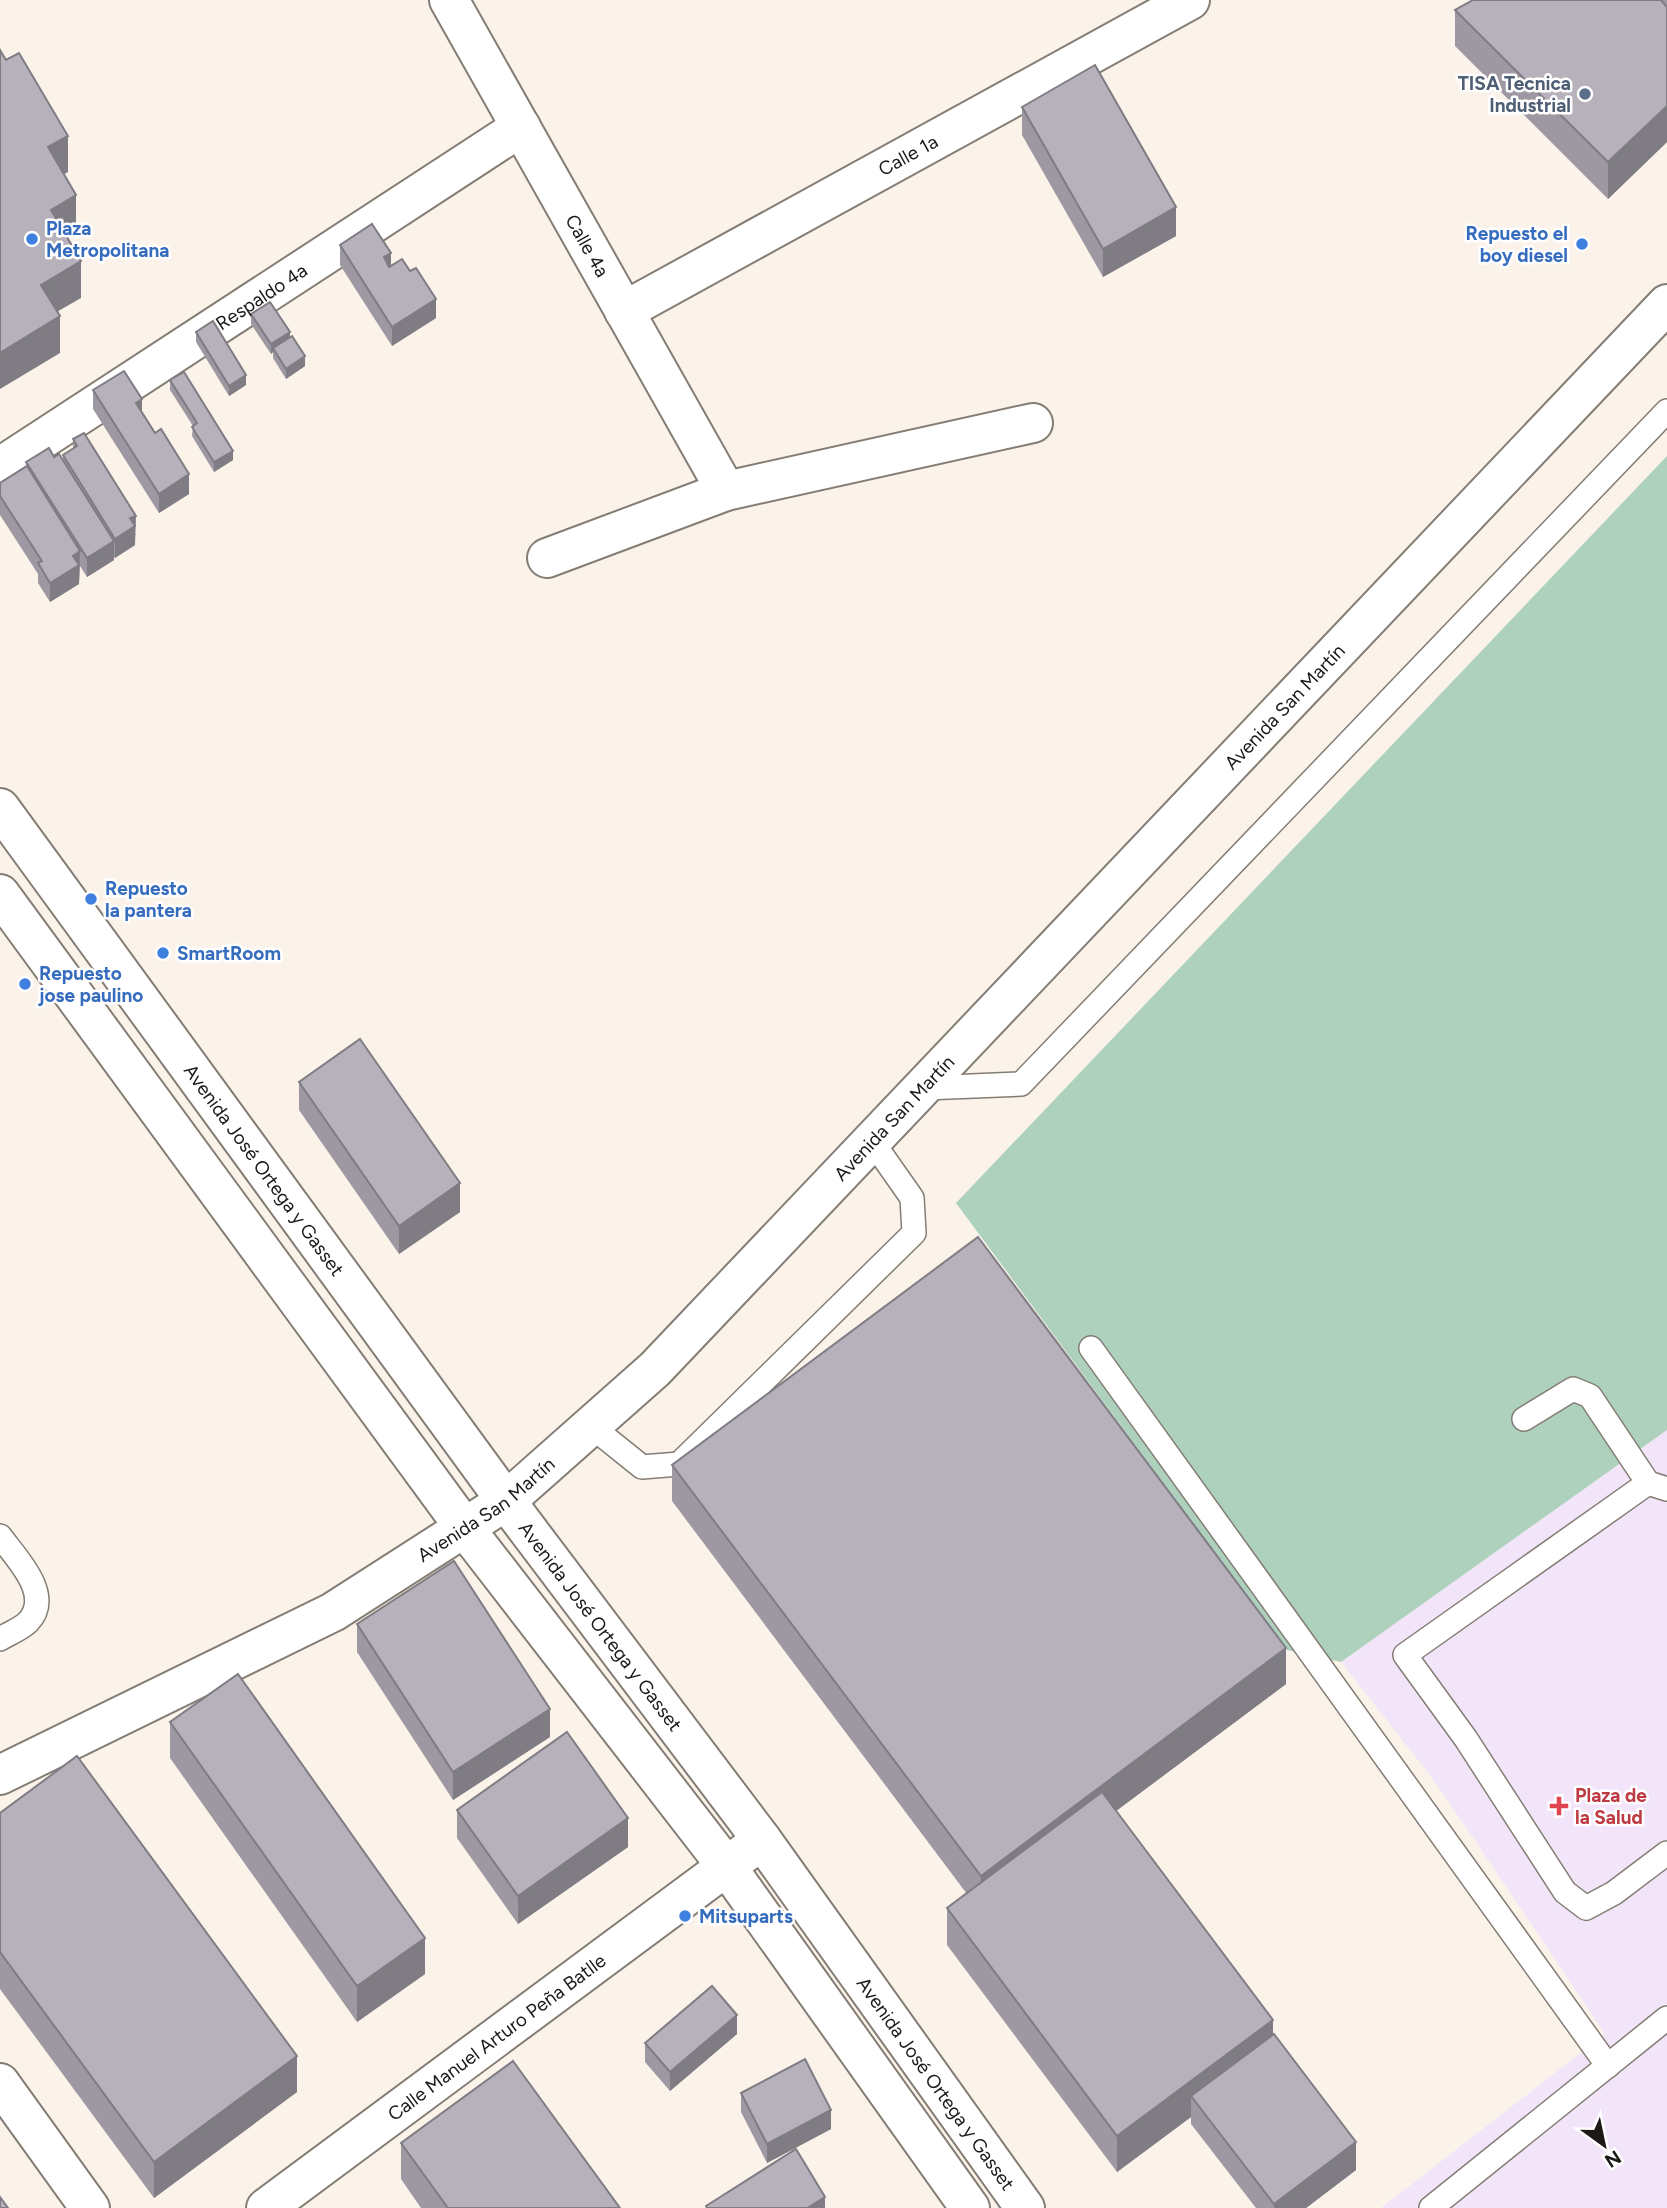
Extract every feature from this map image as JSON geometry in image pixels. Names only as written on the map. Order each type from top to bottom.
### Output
[{"type":"main road","name":"Calle 4a","points":[[449,0],[726,491]]},
{"type":"main road","name":"Calle 1a","points":[[624,311],[1190,0]]},
{"type":"main road","name":"Respaldo 4a","points":[[0,467],[521,127]]},
{"type":"main road","name":"Avenida San Martín","points":[[0,1775],[333,1612],[506,1501],[591,1426],[655,1369],[925,1088],[1667,304]]},
{"type":"main road","points":[[547,558],[726,491],[1033,423]]},
{"type":"main road","name":"Avenida José Ortega y Gasset","points":[[0,808],[506,1501],[762,1840],[1025,2208]]},
{"type":"main road","points":[[0,894],[464,1527],[727,1867],[970,2208]]},
{"type":"main road","name":"Calle Manuel Arturo Peña Batlle","points":[[266,2208],[762,1840]]},
{"type":"main road","points":[[0,2083],[90,2208]]},
{"type":"lane","points":[[925,1088],[1021,1084],[1667,411]]},
{"type":"lane","points":[[591,1426],[642,1467],[679,1464],[914,1233],[912,1198],[872,1141]]},
{"type":"lane","points":[[1091,1348],[1608,2066]]},
{"type":"lane","points":[[1524,1419],[1573,1389],[1590,1396],[1657,1486],[1405,1655],[1466,1739],[1565,1892],[1586,1908],[1614,1893],[1667,1853]]},
{"type":"lane","points":[[0,1536],[33,1582],[37,1603],[29,1621],[0,1639]]},
{"type":"lane","points":[[1431,2208],[1667,2018]]},
{"type":"shaded area","name":"Plaza de la Salud","points":[[1667,1430],[1667,2208],[1381,2208],[1605,2034],[1429,1774],[1341,1662]]},
{"type":"green space","points":[[1667,456],[1667,1430],[1341,1662],[1287,1650],[956,1203]]},
{"type":"building","name":"TISA Tecnica Industrial","points":[[1473,0],[1661,0],[1667,7],[1667,106],[1608,162],[1455,10]]},
{"type":"building","name":"Plaza Metropolitana","points":[[0,50],[6,60],[19,53],[68,136],[48,147],[76,195],[51,210],[81,261],[41,285],[60,316],[0,353]]},
{"type":"building","points":[[1095,65],[1176,207],[1103,249],[1022,107]]},
{"type":"building","points":[[372,224],[391,253],[384,257],[389,267],[402,259],[410,271],[416,268],[436,299],[392,327],[340,245]]},
{"type":"building","points":[[270,302],[290,332],[271,344],[251,314]]},
{"type":"building","points":[[213,321],[246,375],[229,386],[196,332]]},
{"type":"building","points":[[292,336],[305,356],[286,369],[273,348]]},
{"type":"building","points":[[124,371],[142,399],[136,403],[155,433],[161,429],[189,474],[159,494],[93,390]]},
{"type":"building","points":[[184,372],[233,451],[214,462],[192,427],[197,423],[170,380]]},
{"type":"building","points":[[84,433],[136,516],[130,518],[135,526],[115,539],[63,455],[77,446],[73,439]]},
{"type":"building","points":[[49,448],[54,457],[59,454],[114,541],[87,558],[26,462]]},
{"type":"building","points":[[27,466],[80,551],[73,556],[79,565],[50,583],[38,563],[42,561],[0,496],[0,483]]},
{"type":"building","points":[[360,1039],[460,1183],[399,1226],[299,1082]]},
{"type":"building","points":[[978,1237],[1286,1648],[981,1876],[672,1465]]},
{"type":"building","points":[[454,1561],[550,1709],[453,1772],[357,1624]]},
{"type":"building","points":[[238,1674],[425,1938],[357,1986],[170,1722]]},
{"type":"building","points":[[567,1732],[628,1818],[518,1896],[457,1810]]},
{"type":"building","points":[[77,1756],[297,2056],[154,2162],[0,1952],[0,1813]]},
{"type":"building","points":[[1102,1792],[1273,2020],[1117,2136],[947,1908]]},
{"type":"building","points":[[712,1986],[737,2015],[670,2072],[645,2043]]},
{"type":"building","points":[[1274,2034],[1356,2142],[1274,2204],[1191,2096]]},
{"type":"building","points":[[805,2059],[831,2110],[767,2144],[741,2093]]},
{"type":"building","points":[[513,2061],[620,2208],[448,2208],[401,2143]]},
{"type":"building","points":[[796,2149],[825,2197],[807,2208],[707,2208],[706,2206]]},
{"type":"building","points":[[0,2197],[8,2208],[0,2208]]},
{"type":"place","name":"TISA Tecnica Industrial","points":[[1585,94]]},
{"type":"place","name":"Plaza Metropolitana","points":[[32,239]]},
{"type":"place","name":"Repuesto el boy diesel","points":[[1582,244]]},
{"type":"place","name":"Repuesto la pantera","points":[[91,899]]},
{"type":"place","name":"SmartRoom","points":[[163,953]]},
{"type":"place","name":"Repuesto jose paulino","points":[[25,984]]},
{"type":"place","name":"Plaza de la Salud","points":[[1559,1806]]},
{"type":"place","name":"Mitsuparts","points":[[685,1916]]}]
